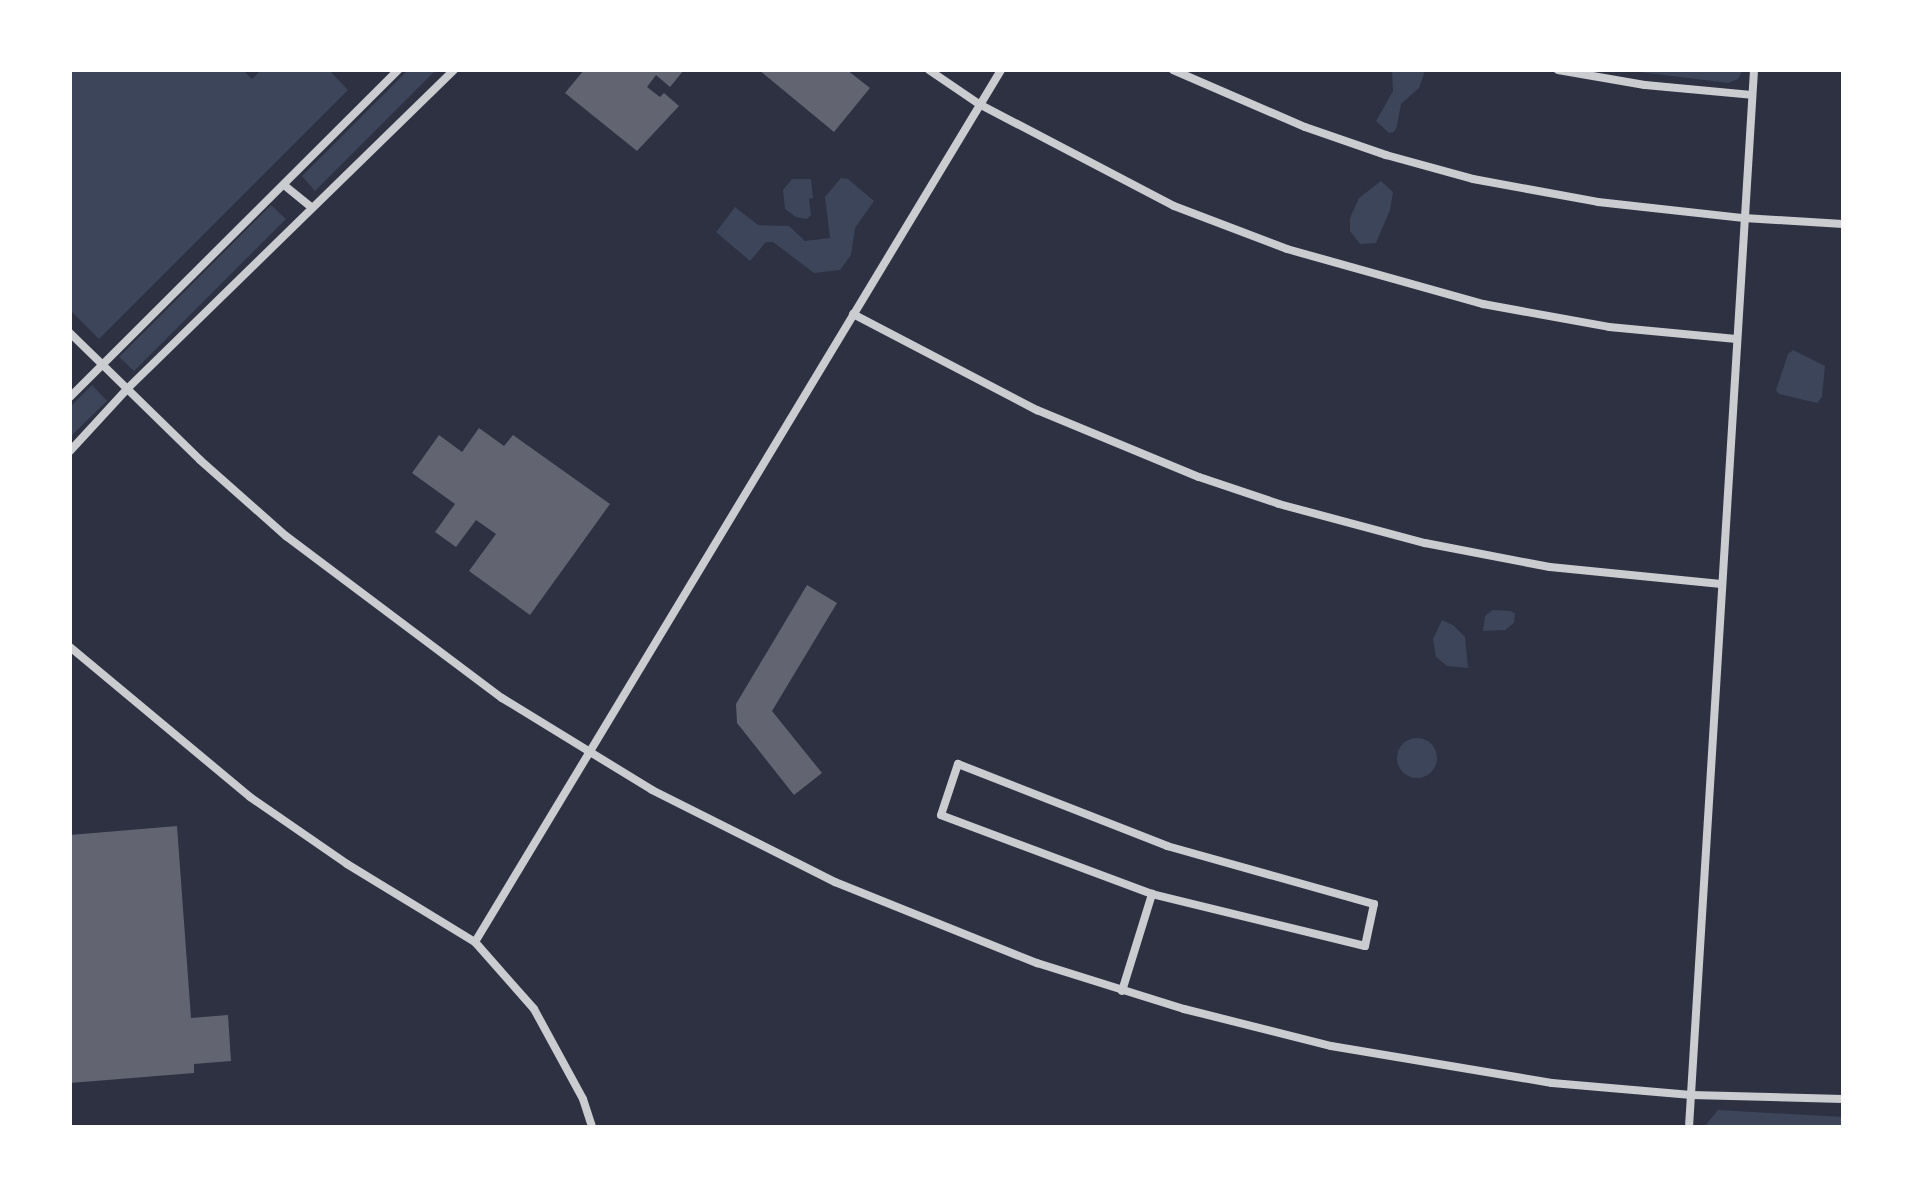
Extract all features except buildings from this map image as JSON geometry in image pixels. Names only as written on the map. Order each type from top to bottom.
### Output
[{"type":"street","points":[[70,397],[398,70]]},
{"type":"street","points":[[70,451],[127,389],[454,70]]},
{"type":"street","points":[[929,70],[979,104],[1174,206],[1287,249],[1483,304],[1609,327],[1736,339]]},
{"type":"street","points":[[475,942],[1001,70]]},
{"type":"street","points":[[1173,70],[1305,127],[1386,155],[1473,179],[1598,202],[1744,218],[1843,224]]},
{"type":"street","points":[[1558,70],[1645,85],[1752,95]]},
{"type":"street","points":[[1689,1127],[1754,70]]},
{"type":"street","points":[[284,185],[311,207]]},
{"type":"street","points":[[853,314],[1037,410],[1186,472],[1279,504],[1425,543],[1550,567],[1721,584]]},
{"type":"street","points":[[70,333],[291,540],[502,698],[652,790],[835,882],[1037,963],[1122,991],[1292,1037],[1437,1066],[1552,1083],[1691,1095],[1843,1099]]},
{"type":"street","points":[[70,647],[250,797],[347,864],[475,942],[534,1009],[583,1099],[592,1127]]},
{"type":"street","points":[[958,764],[1167,846],[1374,904],[1365,946],[1152,894],[941,815],[958,764]]},
{"type":"street","points":[[1122,991],[1152,894]]},
{"type":"shaded area","points":[[70,70],[243,70],[252,79],[261,70],[329,70],[348,90],[99,339],[70,310]]},
{"type":"shaded area","points":[[408,70],[436,70],[315,191],[302,176]]},
{"type":"shaded area","points":[[1392,70],[1423,70],[1424,74],[1419,88],[1401,104],[1397,126],[1394,132],[1389,133],[1376,121],[1393,91]]},
{"type":"shaded area","points":[[1624,70],[1743,70],[1738,79],[1728,83]]},
{"type":"shaded area","points":[[841,178],[848,179],[874,201],[855,228],[851,255],[840,270],[814,273],[773,242],[766,242],[750,261],[716,232],[735,207],[758,225],[789,226],[805,241],[830,238],[825,197]]},
{"type":"shaded area","points":[[792,179],[811,179],[813,198],[809,199],[811,215],[807,219],[796,217],[785,209],[783,190]]},
{"type":"shaded area","points":[[1381,181],[1393,192],[1390,210],[1376,243],[1360,244],[1350,231],[1350,218],[1359,198]]},
{"type":"shaded area","points":[[271,205],[286,219],[134,371],[119,357]]},
{"type":"shaded area","points":[[1793,350],[1825,366],[1822,397],[1817,403],[1779,394],[1776,390],[1788,354]]},
{"type":"shaded area","points":[[92,385],[107,401],[70,437],[70,407]]},
{"type":"shaded area","points":[[1492,610],[1511,611],[1515,614],[1514,623],[1505,630],[1483,631],[1485,616]]},
{"type":"shaded area","points":[[1442,620],[1453,625],[1465,637],[1468,668],[1447,666],[1436,657],[1433,639]]},
{"type":"shaded area","points":[[1417,738],[1431,744],[1437,758],[1431,772],[1417,778],[1403,772],[1397,758],[1403,744]]},
{"type":"shaded area","points":[[1718,1110],[1843,1117],[1843,1127],[1704,1127]]}]
